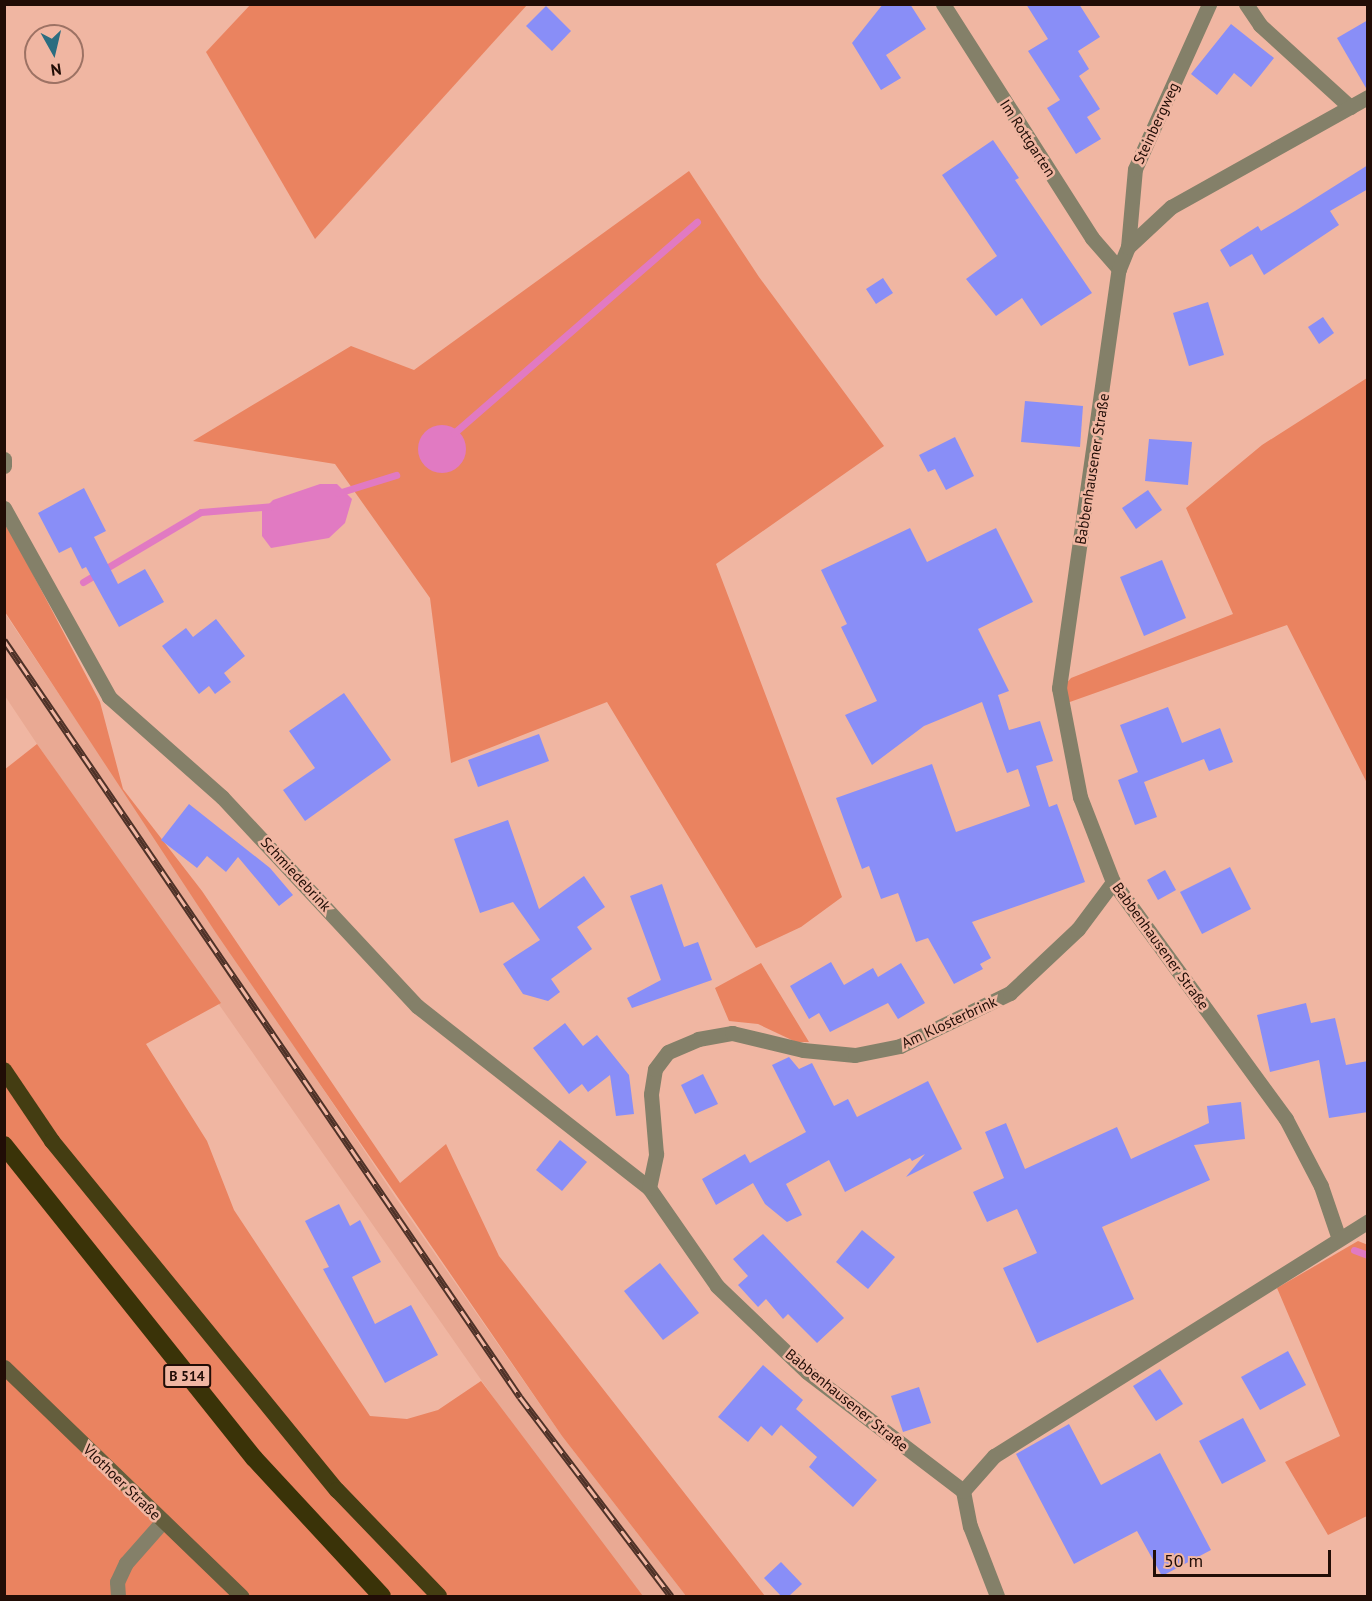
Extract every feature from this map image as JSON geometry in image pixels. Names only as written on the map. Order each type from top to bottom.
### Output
[{"type":"highway","name":"B 514","points":[[4,1070],[52,1141],[337,1490],[439,1596]]},
{"type":"highway","name":"B 514","points":[[4,1146],[254,1458],[382,1596]]},
{"type":"main road","name":"Vlothoer Straße","points":[[4,1367],[241,1596]]},
{"type":"street","name":"Im Rottgarten","points":[[943,4],[1092,238],[1119,269]]},
{"type":"street","name":"Steinbergweg","points":[[1128,247],[1135,169],[1209,4]]},
{"type":"street","points":[[1246,4],[1260,25],[1350,107]]},
{"type":"street","name":"Babbenhausener Straße","points":[[1338,1236],[1321,1186],[1286,1119],[1113,882],[1080,797],[1059,688],[1119,269],[1128,247],[1171,207],[1368,97]]},
{"type":"street","points":[[4,459],[4,466]]},
{"type":"street","name":"Schmiedebrink","points":[[4,508],[109,697],[230,806],[417,1006],[649,1188]]},
{"type":"street","name":"Am Klosterbrink","points":[[649,1188],[656,1154],[651,1094],[655,1069],[668,1052],[698,1039],[732,1033],[803,1050],[855,1055],[900,1046],[1010,993],[1078,929],[1113,882]]},
{"type":"street","name":"Babbenhausener Straße","points":[[649,1188],[717,1286],[807,1372],[963,1491]]},
{"type":"street","points":[[997,1596],[970,1526],[963,1491],[994,1456],[1338,1236],[1368,1221]]},
{"type":"street","points":[[118,1596],[117,1582],[126,1563],[163,1521]]},
{"type":"shaded area","points":[[251,4],[527,5],[315,239],[206,52]]},
{"type":"shaded area","points":[[689,171],[759,277],[884,446],[716,564],[842,897],[801,927],[756,948],[607,702],[451,763],[430,598],[335,464],[193,441],[351,346],[414,370]]},
{"type":"shaded area","points":[[1367,378],[1367,783],[1287,625],[1067,703],[1064,686],[1071,678],[1233,614],[1186,508],[1262,445]]},
{"type":"shaded area","points":[[437,425],[447,425],[462,435],[466,449],[465,458],[456,469],[447,473],[437,473],[422,463],[418,454],[418,444],[428,429]]},
{"type":"shaded area","points":[[320,484],[337,484],[352,499],[345,523],[329,538],[271,548],[262,536],[262,511],[273,500]]},
{"type":"shaded area","points":[[4,519],[100,702],[123,789],[202,891],[400,1183],[446,1144],[499,1256],[765,1596],[686,1596],[562,1436],[216,933],[5,612]]},
{"type":"shaded area","points":[[4,612],[396,1198],[562,1436],[686,1596],[643,1596],[535,1457],[37,744],[5,696]]},
{"type":"shaded area","points":[[37,744],[221,1003],[146,1044],[207,1141],[234,1210],[370,1416],[407,1419],[438,1410],[481,1381],[643,1596],[5,1596],[4,770]]},
{"type":"shaded area","points":[[761,963],[809,1042],[796,1042],[758,1024],[729,1021],[715,988]]},
{"type":"shaded area","points":[[1358,1241],[1368,1245],[1367,1516],[1328,1535],[1285,1462],[1340,1436],[1277,1288]]},
{"type":"building","points":[[883,4],[910,4],[926,29],[886,55],[901,78],[881,90],[852,43]]},
{"type":"building","points":[[1026,4],[1079,4],[1100,37],[1078,51],[1089,69],[1079,76],[1100,109],[1087,117],[1101,139],[1076,154],[1047,108],[1060,100],[1028,51],[1048,39]]},
{"type":"building","points":[[546,6],[571,31],[552,51],[526,26]]},
{"type":"building","points":[[1368,20],[1368,87],[1366,88],[1337,38]]},
{"type":"building","points":[[1231,24],[1274,58],[1251,87],[1234,73],[1217,95],[1191,74]]},
{"type":"building","points":[[993,140],[1019,178],[1015,180],[1092,293],[1041,326],[1022,298],[996,316],[966,279],[997,256],[942,175]]},
{"type":"building","points":[[1368,165],[1368,189],[1330,211],[1339,225],[1264,275],[1252,254],[1230,267],[1220,250],[1258,226],[1261,231]]},
{"type":"building","points":[[883,278],[893,293],[876,304],[866,289]]},
{"type":"building","points":[[1208,302],[1224,355],[1189,366],[1173,313]]},
{"type":"building","points":[[1323,317],[1334,333],[1319,344],[1308,327]]},
{"type":"building","points":[[1025,401],[1083,406],[1080,447],[1021,442]]},
{"type":"building","points":[[955,437],[974,476],[946,490],[935,469],[928,472],[919,455]]},
{"type":"building","points":[[1149,439],[1192,442],[1188,485],[1145,481]]},
{"type":"building","points":[[84,488],[106,531],[94,537],[118,584],[145,569],[164,602],[119,627],[86,567],[82,569],[71,547],[59,553],[38,513]]},
{"type":"building","points":[[1148,490],[1162,510],[1136,529],[1122,508]]},
{"type":"building","points":[[910,528],[927,562],[996,528],[1033,602],[978,629],[1009,691],[998,695],[1009,730],[1040,721],[1053,761],[1036,766],[1049,807],[1057,804],[1085,882],[972,922],[991,958],[980,964],[983,969],[954,984],[928,938],[916,942],[898,893],[881,899],[869,866],[862,869],[836,798],[932,764],[956,832],[1030,806],[1018,769],[1007,773],[982,702],[924,726],[872,765],[845,715],[877,701],[841,627],[847,624],[821,570]]},
{"type":"building","points":[[1162,560],[1186,618],[1144,636],[1120,577]]},
{"type":"building","points":[[216,619],[245,656],[224,673],[231,682],[215,694],[209,686],[199,694],[162,646],[186,628],[193,637]]},
{"type":"building","points":[[344,693],[391,760],[305,821],[283,790],[315,768],[289,731]]},
{"type":"building","points":[[1168,707],[1182,743],[1220,728],[1233,762],[1209,771],[1204,759],[1144,782],[1157,817],[1135,825],[1118,780],[1138,772],[1120,725]]},
{"type":"building","points":[[539,734],[549,761],[478,787],[468,760]]},
{"type":"building","points":[[189,804],[270,868],[293,895],[279,906],[238,857],[226,872],[207,856],[197,868],[161,840]]},
{"type":"building","points":[[508,820],[539,909],[584,876],[605,907],[577,927],[592,949],[551,979],[560,992],[548,1001],[523,994],[503,964],[540,940],[513,902],[480,913],[454,839]]},
{"type":"building","points":[[1230,867],[1251,909],[1202,934],[1180,892]]},
{"type":"building","points":[[1165,870],[1176,890],[1158,900],[1147,880]]},
{"type":"building","points":[[662,884],[684,947],[698,942],[712,980],[632,1008],[627,998],[661,980],[630,896]]},
{"type":"building","points":[[831,962],[844,985],[873,968],[878,977],[901,963],[925,1003],[898,1019],[888,1003],[830,1032],[819,1013],[809,1019],[790,986]]},
{"type":"building","points":[[1306,1003],[1311,1023],[1335,1018],[1346,1065],[1368,1061],[1368,1112],[1329,1118],[1319,1060],[1270,1072],[1257,1015]]},
{"type":"building","points":[[565,1023],[583,1046],[597,1035],[629,1075],[634,1114],[616,1116],[610,1075],[588,1092],[582,1084],[569,1094],[533,1048]]},
{"type":"building","points":[[789,1057],[799,1069],[812,1063],[834,1106],[848,1099],[857,1117],[928,1081],[962,1149],[906,1177],[925,1154],[912,1161],[910,1158],[845,1192],[829,1160],[786,1184],[802,1215],[787,1222],[765,1204],[753,1183],[716,1205],[702,1179],[745,1154],[750,1163],[806,1132],[772,1065]]},
{"type":"building","points":[[703,1074],[718,1104],[695,1114],[681,1085]]},
{"type":"building","points":[[1241,1102],[1245,1139],[1194,1145],[1210,1180],[1102,1227],[1134,1299],[1037,1343],[1003,1268],[1037,1253],[1017,1209],[987,1222],[973,1192],[1004,1178],[985,1132],[1006,1123],[1025,1169],[1117,1127],[1131,1159],[1209,1123],[1207,1106]]},
{"type":"building","points":[[560,1140],[587,1162],[562,1191],[536,1170]]},
{"type":"building","points":[[339,1204],[350,1226],[360,1220],[381,1262],[352,1277],[375,1324],[411,1305],[438,1355],[385,1383],[323,1269],[329,1267],[305,1221]]},
{"type":"building","points":[[862,1230],[895,1257],[868,1289],[836,1262]]},
{"type":"building","points":[[763,1234],[844,1318],[817,1343],[788,1314],[783,1319],[766,1299],[758,1307],[738,1285],[748,1276],[733,1259]]},
{"type":"building","points":[[660,1263],[699,1313],[663,1340],[624,1291]]},
{"type":"building","points":[[1288,1351],[1306,1385],[1260,1410],[1241,1377]]},
{"type":"building","points":[[763,1365],[803,1400],[796,1409],[877,1480],[853,1507],[809,1467],[817,1457],[781,1425],[772,1436],[761,1426],[748,1442],[718,1417]]},
{"type":"building","points":[[1160,1369],[1183,1404],[1156,1421],[1133,1386]]},
{"type":"building","points":[[919,1387],[931,1423],[903,1432],[891,1396]]},
{"type":"building","points":[[1243,1418],[1266,1461],[1222,1484],[1199,1441]]},
{"type":"building","points":[[1069,1424],[1101,1485],[1160,1453],[1211,1550],[1162,1576],[1137,1531],[1074,1564],[1016,1454]]},
{"type":"building","points":[[781,1562],[802,1584],[789,1596],[781,1596],[764,1578]]},
{"type":"waterway","points":[[454,433],[697,222]]},
{"type":"waterway","points":[[338,493],[396,475]]},
{"type":"waterway","points":[[83,582],[201,512],[274,506]]},
{"type":"waterway","points":[[1354,1250],[1368,1255]]},
{"type":"railway","points":[[4,640],[520,1397],[671,1596]]}]
